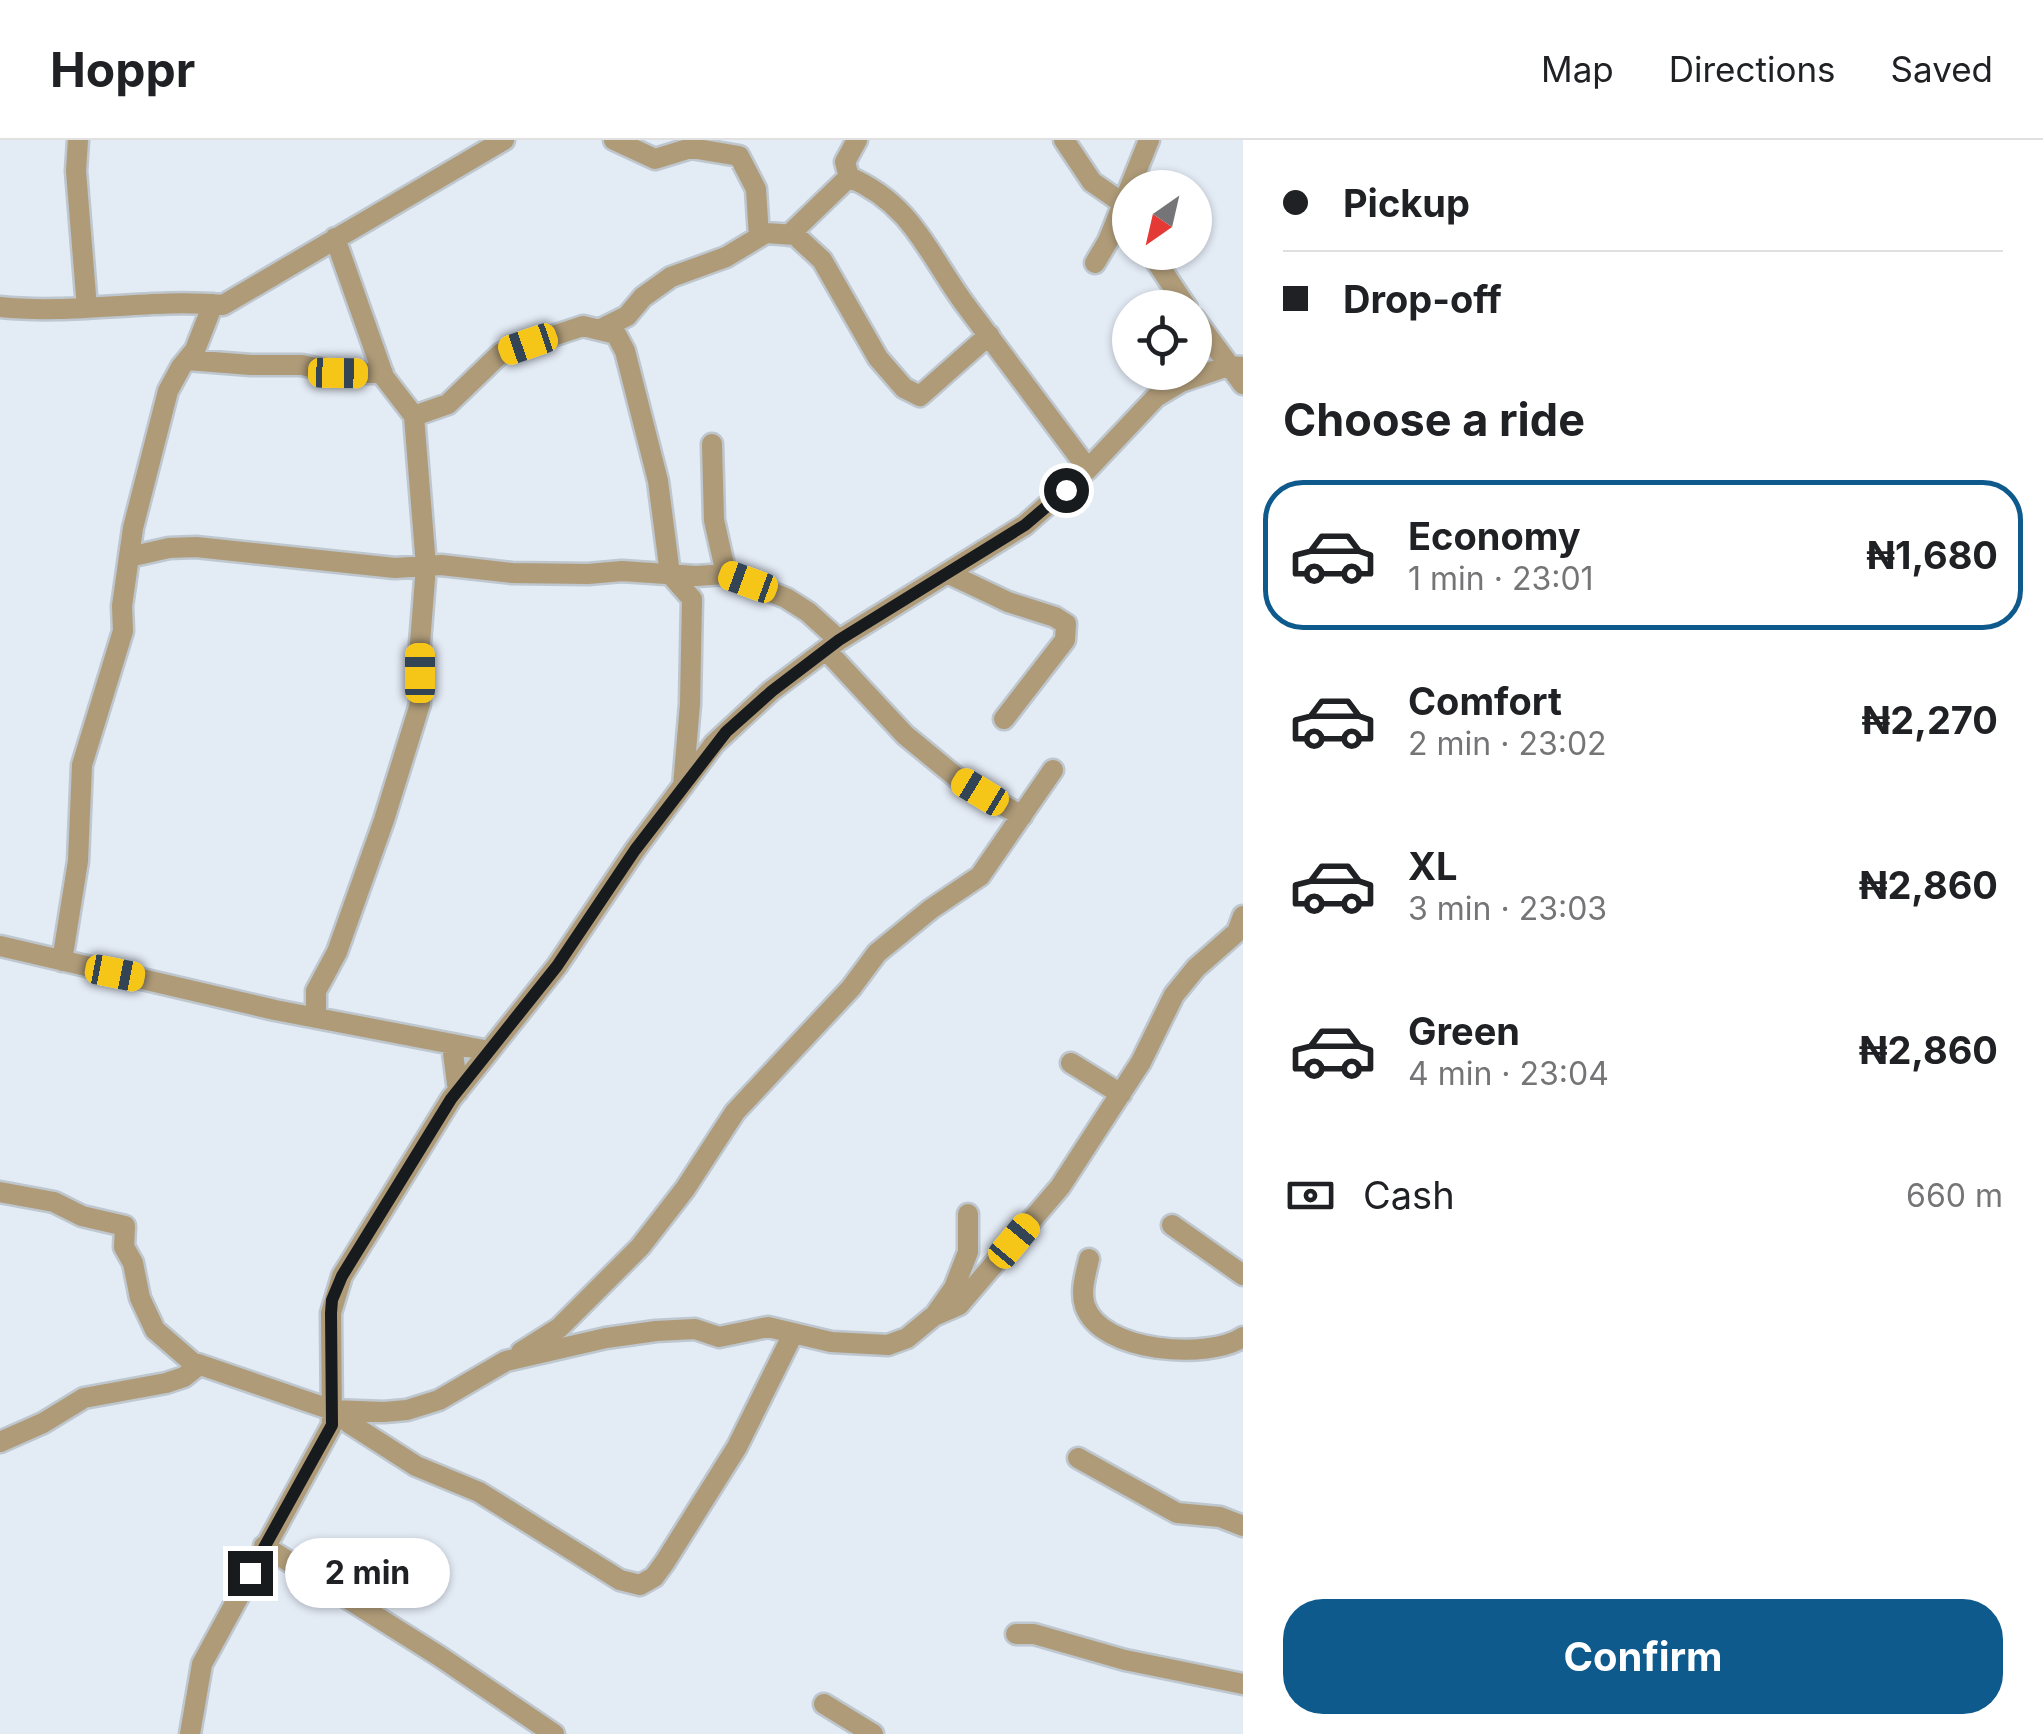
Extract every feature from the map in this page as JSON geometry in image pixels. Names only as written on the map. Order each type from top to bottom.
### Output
[{"type":"street","points":[[78,140],[76,172],[87,308]]},
{"type":"street","points":[[0,306],[224,304],[504,140]]},
{"type":"street","points":[[614,140],[654,160],[691,148],[739,156],[756,189],[759,237]]},
{"type":"street","points":[[849,177],[845,162],[857,140]]},
{"type":"street","points":[[1064,140],[1092,182],[1112,198]]},
{"type":"street","points":[[1139,170],[1149,140]]},
{"type":"street","points":[[789,235],[849,177]]},
{"type":"street","points":[[849,177],[874,188],[912,222],[965,304],[1088,469]]},
{"type":"street","points":[[599,330],[627,316],[643,297],[672,277],[726,257],[766,233],[796,236],[822,260],[878,358],[904,388],[920,396],[989,335]]},
{"type":"street","points":[[1094,262],[1112,234]]},
{"type":"street","points":[[316,1017],[316,991],[337,952],[420,704],[426,566],[414,416],[383,373],[335,238]]},
{"type":"street","points":[[297,261],[345,271]]},
{"type":"street","points":[[62,961],[78,861],[82,765],[124,631],[122,606],[133,528],[168,392],[196,350],[213,304]]},
{"type":"street","points":[[414,416],[448,404],[501,354],[583,326],[616,334],[625,351],[658,481],[670,574],[692,599],[690,704],[682,788]]},
{"type":"street","points":[[1212,339],[1235,367],[1243,384]]},
{"type":"street","points":[[188,360],[302,364],[338,373],[383,373]]},
{"type":"street","points":[[196,1731],[202,1664],[339,1411],[332,1300],[351,1261],[458,1091],[557,966],[682,788],[726,732],[772,691],[833,645],[1025,525],[1088,469],[1156,397],[1180,382],[1235,367]]},
{"type":"street","points":[[712,444],[714,520],[726,574]]},
{"type":"street","points":[[129,556],[169,548],[196,548],[395,568],[726,574],[786,598],[808,612],[904,735],[961,781],[1022,816]]},
{"type":"street","points":[[947,573],[1066,624],[1065,640],[1004,719]]},
{"type":"street","points":[[0,1192],[54,1202],[82,1216],[125,1226],[124,1247],[155,1330],[198,1366],[339,1411],[384,1412],[438,1400],[558,1328],[640,1247],[685,1189],[734,1112],[851,988],[877,953],[932,908],[980,876],[1052,770]]},
{"type":"street","points":[[506,1362],[656,1330],[695,1329],[719,1338],[768,1327],[831,1342],[888,1345],[906,1338],[934,1316],[959,1305],[1060,1187],[1121,1094],[1174,995],[1196,968],[1236,932],[1243,916]]},
{"type":"street","points":[[0,946],[316,1017],[490,1051]]},
{"type":"street","points":[[452,1045],[458,1091]]},
{"type":"street","points":[[1071,1063],[1121,1094]]},
{"type":"street","points":[[934,1316],[954,1288],[968,1252],[968,1214]]},
{"type":"street","points":[[1172,1225],[1243,1275]]},
{"type":"street","points":[[1090,1259],[1084,1284],[1085,1306],[1108,1332],[1148,1347],[1216,1350],[1243,1337]]},
{"type":"street","points":[[339,1411],[350,1423],[416,1466],[479,1492],[620,1580],[640,1585],[654,1577],[736,1447],[793,1334]]},
{"type":"street","points":[[0,1442],[43,1423],[84,1398],[166,1383],[184,1377],[198,1366]]},
{"type":"street","points":[[1078,1458],[1177,1513],[1220,1517],[1243,1526]]},
{"type":"street","points":[[264,1546],[554,1734]]},
{"type":"street","points":[[1016,1634],[1034,1634],[1125,1660],[1243,1684]]},
{"type":"street","points":[[824,1704],[872,1734]]},
{"type":"route","points":[[250,1573],[332,1425],[331,1313],[342,1276],[451,1099],[557,966],[635,850],[714,744],[772,691],[839,640],[1025,525],[1066,490]]}]
